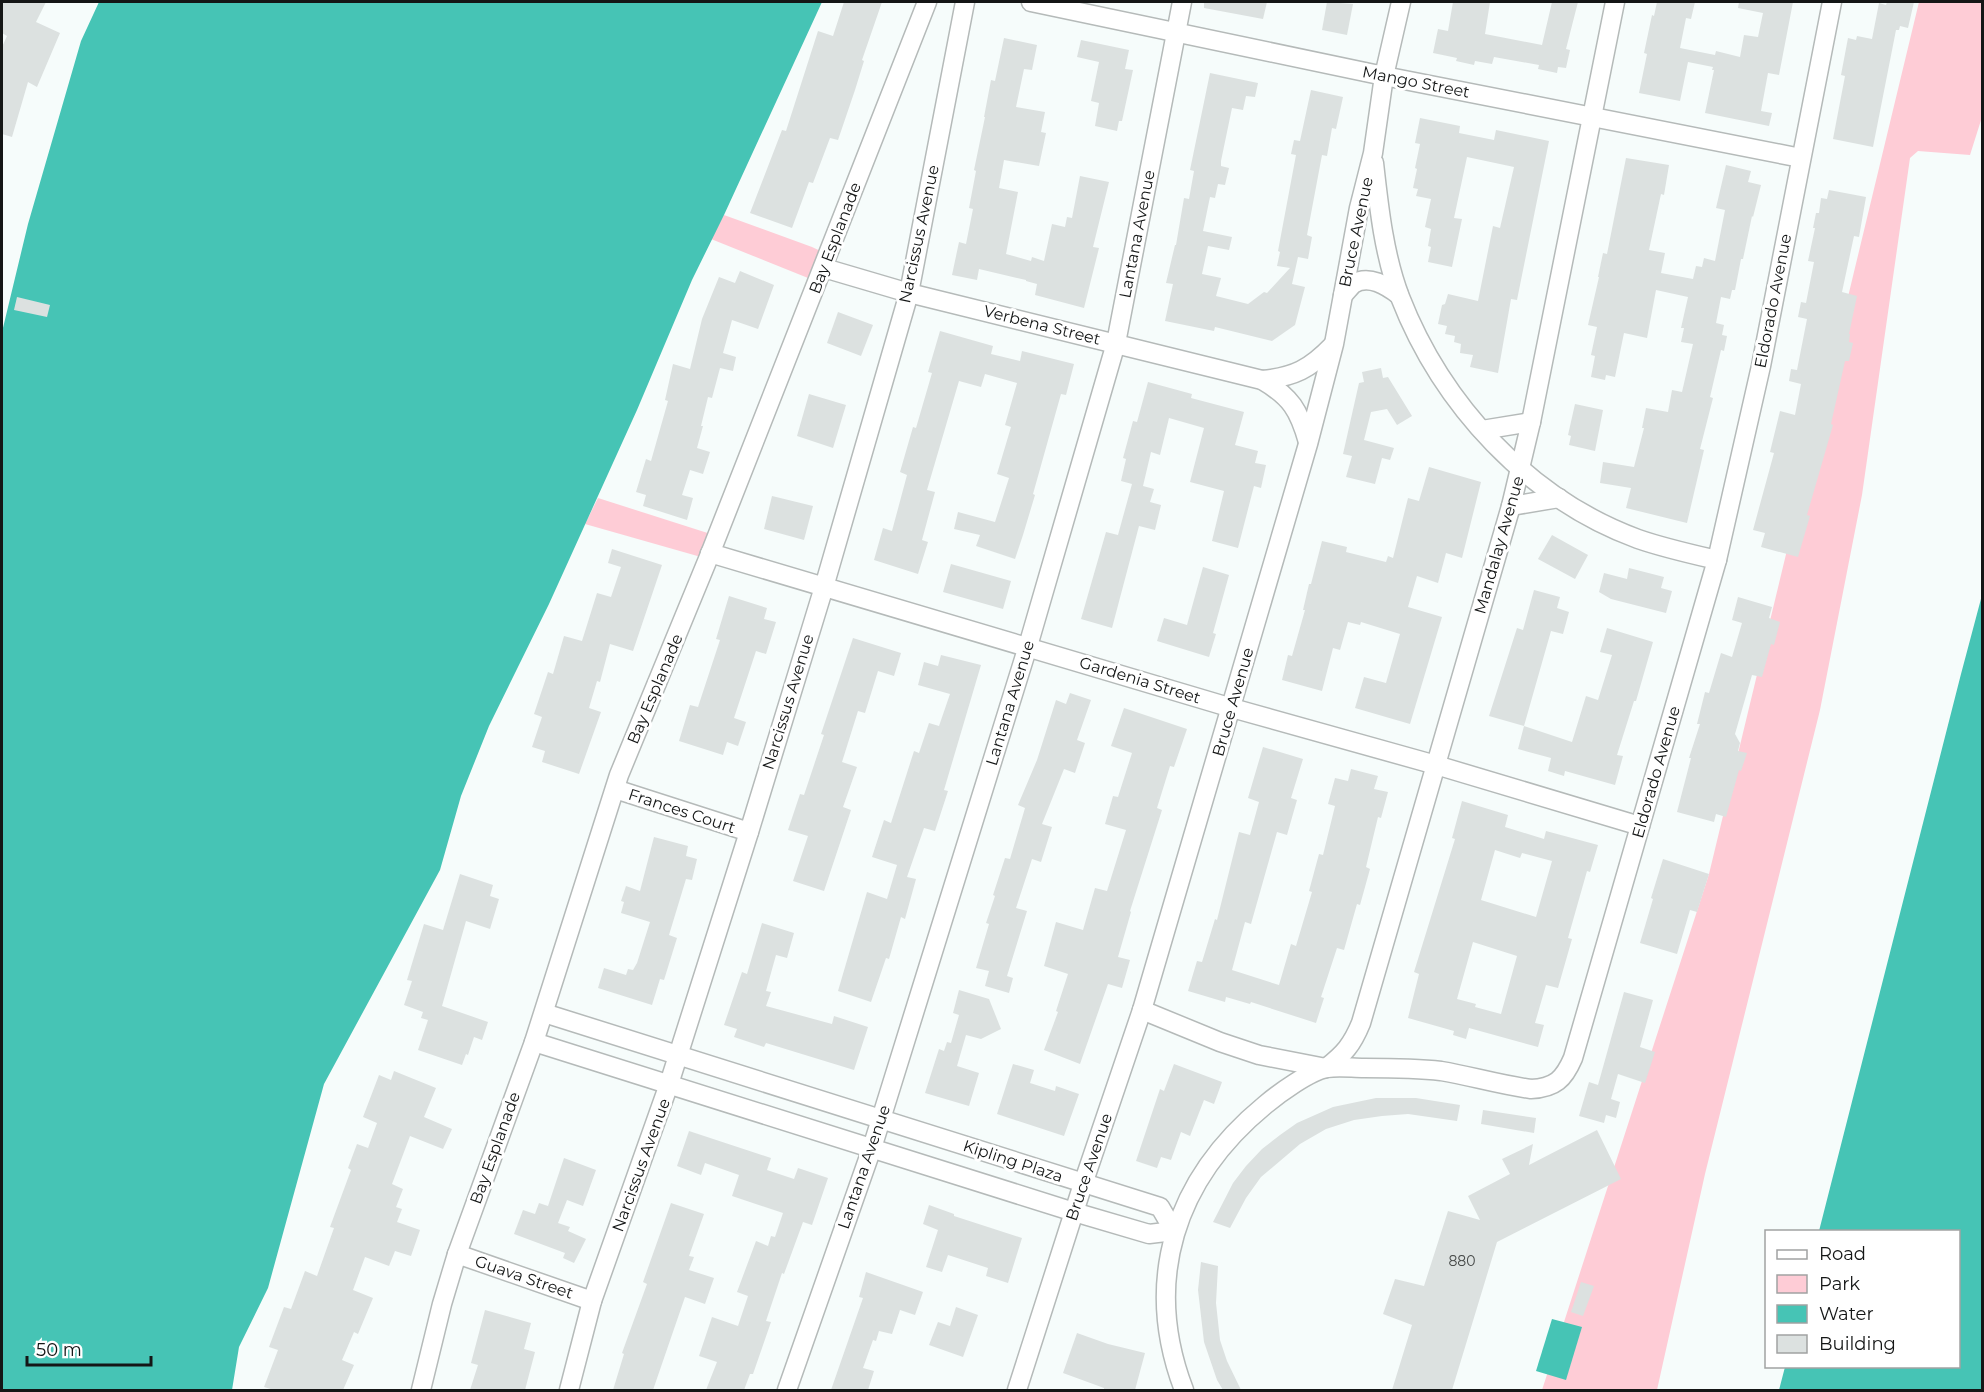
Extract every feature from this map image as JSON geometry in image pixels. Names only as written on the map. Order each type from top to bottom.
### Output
[{"type":"street","name":"Bay Esplanade","points":[[421,1390],[457,1254],[544,1013],[615,789],[824,268],[927,2]]},
{"type":"street","name":"Narcissus Avenue","points":[[569,1390],[592,1301],[669,1084],[749,832],[824,587],[909,292],[965,2]]},
{"type":"street","name":"Mango Street","points":[[1031,2],[1384,76],[1801,158]]},
{"type":"street","name":"Lantana Avenue","points":[[787,1390],[872,1148],[1028,646],[1116,343],[1182,2]]},
{"type":"street","name":"Mandalay Avenue","points":[[1326,1068],[1353,1042],[1361,1023],[1512,506],[1615,2]]},
{"type":"street","name":"Eldorado Avenue","points":[[1174,1231],[1198,1180],[1242,1124],[1302,1079],[1326,1068],[1440,1071],[1531,1089],[1544,1088],[1566,1074],[1573,1058],[1717,560],[1761,366],[1832,2]]},
{"type":"street","name":"Bruce Avenue","points":[[1017,1390],[1142,1010],[1308,444],[1334,344],[1359,208],[1373,153],[1384,76],[1401,3]]},
{"type":"street","points":[[1373,153],[1387,249],[1399,295],[1435,368],[1482,430],[1521,470],[1559,498],[1597,520],[1638,538],[1684,553],[1717,560]]},
{"type":"street","name":"Verbena Street","points":[[824,268],[909,292],[1262,380],[1293,403],[1303,422],[1308,444]]},
{"type":"street","points":[[1343,295],[1354,284],[1365,280],[1386,285],[1399,295]]},
{"type":"street","name":"Verbena Street","points":[[1262,380],[1284,378],[1301,371],[1318,360],[1334,344]]},
{"type":"street","points":[[1482,430],[1531,422]]},
{"type":"street","points":[[1512,506],[1559,498]]},
{"type":"street","name":"Gardenia Street","points":[[710,553],[1640,826]]},
{"type":"street","name":"Frances Court","points":[[615,789],[749,832]]},
{"type":"street","points":[[1142,1010],[1220,1042],[1259,1055],[1326,1068]]},
{"type":"street","name":"Kipling Plaza","points":[[534,1042],[1074,1212],[1149,1234],[1174,1231],[1160,1207],[544,1013]]},
{"type":"street","points":[[1174,1231],[1167,1275],[1166,1308],[1170,1344],[1184,1390]]},
{"type":"street","name":"Guava Street","points":[[457,1254],[592,1301]]},
{"type":"green space","points":[[1919,2],[1982,2],[1982,117],[1970,155],[1918,151],[1910,158],[1862,495],[1820,710],[1705,1174],[1657,1390],[1542,1390],[1709,874]]},
{"type":"green space","points":[[724,215],[829,255],[818,282],[711,239]]},
{"type":"green space","points":[[598,498],[717,536],[708,559],[585,524]]},
{"type":"water","points":[[99,2],[822,2],[692,280],[637,410],[549,604],[489,726],[461,796],[440,870],[324,1084],[268,1288],[239,1347],[232,1390],[2,1390],[2,332],[28,224],[81,41]]},
{"type":"water","points":[[1982,595],[1982,1390],[1779,1390],[1785,1368],[1960,1368],[1960,1230],[1819,1230]]},
{"type":"water","points":[[1552,1319],[1582,1327],[1566,1380],[1536,1371]]},
{"type":"building","points":[[2,2],[46,2],[36,22],[60,33],[37,87],[28,82],[12,137],[2,134],[2,47],[7,36],[2,33]]},
{"type":"building","points":[[844,2],[882,2],[838,140],[830,138],[813,183],[809,182],[792,228],[750,213],[782,130],[786,131],[818,31],[833,36]]},
{"type":"building","points":[[1204,2],[1267,2],[1263,19],[1204,8]]},
{"type":"building","points":[[1327,2],[1353,4],[1347,35],[1322,30]]},
{"type":"building","points":[[1453,2],[1490,2],[1485,34],[1542,45],[1552,2],[1578,2],[1566,49],[1570,50],[1566,68],[1558,67],[1557,73],[1538,69],[1539,65],[1494,57],[1492,64],[1475,61],[1474,65],[1456,61],[1457,58],[1433,53],[1438,29],[1448,31]]},
{"type":"building","points":[[1657,2],[1695,2],[1691,19],[1686,18],[1680,48],[1715,55],[1716,51],[1740,57],[1744,35],[1758,37],[1763,13],[1738,8],[1739,2],[1793,2],[1779,75],[1768,73],[1761,111],[1772,113],[1769,126],[1705,113],[1713,67],[1688,62],[1680,101],[1639,93],[1647,54],[1644,53]]},
{"type":"building","points":[[1887,2],[1914,2],[1908,28],[1900,26],[1899,30],[1896,30],[1873,147],[1833,139],[1845,76],[1841,75],[1848,38],[1856,40],[1857,36],[1872,39],[1879,3],[1886,5]]},
{"type":"building","points":[[1004,38],[1037,45],[1032,70],[1024,69],[1016,107],[1045,112],[1041,132],[1046,133],[1039,166],[1004,160],[999,188],[1018,192],[1006,254],[1031,261],[1032,257],[1044,261],[1052,224],[1065,227],[1067,217],[1072,218],[1080,176],[1109,182],[1093,247],[1099,248],[1084,308],[1035,295],[1037,284],[1026,280],[979,269],[977,280],[952,275],[959,242],[966,244],[973,209],[969,208],[976,171],[974,170],[991,80],[995,81]]},
{"type":"building","points":[[1081,40],[1129,50],[1125,69],[1133,70],[1122,121],[1119,121],[1117,131],[1095,126],[1099,103],[1091,101],[1099,62],[1077,57]]},
{"type":"building","points":[[1210,73],[1258,83],[1255,97],[1246,96],[1243,110],[1232,108],[1221,161],[1221,166],[1229,168],[1225,185],[1218,184],[1215,198],[1210,197],[1203,231],[1232,237],[1229,250],[1208,246],[1202,274],[1221,278],[1216,296],[1248,304],[1264,292],[1267,293],[1290,268],[1277,266],[1280,252],[1278,251],[1296,155],[1291,154],[1294,140],[1300,141],[1311,90],[1343,97],[1336,129],[1332,128],[1327,156],[1322,155],[1307,235],[1312,237],[1308,259],[1298,257],[1292,284],[1305,287],[1295,325],[1272,341],[1215,327],[1214,331],[1165,321],[1173,284],[1166,283],[1176,245],[1184,198],[1189,199],[1194,171],[1190,170]]},
{"type":"building","points":[[1420,118],[1460,126],[1459,133],[1494,140],[1496,130],[1549,141],[1517,300],[1511,299],[1498,373],[1470,367],[1473,355],[1460,353],[1461,344],[1454,342],[1455,336],[1445,334],[1447,326],[1438,324],[1442,305],[1445,304],[1448,294],[1478,301],[1493,226],[1500,228],[1514,167],[1467,157],[1454,218],[1462,219],[1452,267],[1428,262],[1431,229],[1425,227],[1431,199],[1416,196],[1418,189],[1413,188],[1420,144],[1415,143]]},
{"type":"building","points":[[1626,158],[1669,165],[1664,195],[1661,194],[1649,250],[1665,253],[1661,273],[1693,279],[1696,266],[1702,267],[1704,258],[1715,261],[1725,210],[1716,208],[1726,165],[1751,171],[1748,182],[1761,185],[1735,290],[1732,290],[1730,299],[1721,297],[1716,323],[1724,325],[1722,335],[1727,336],[1724,351],[1721,350],[1710,397],[1713,398],[1700,449],[1704,450],[1687,523],[1626,508],[1631,488],[1600,483],[1603,462],[1634,467],[1644,428],[1642,428],[1646,408],[1668,412],[1672,390],[1682,392],[1693,344],[1681,342],[1684,328],[1681,328],[1688,297],[1656,290],[1647,338],[1624,333],[1615,377],[1606,375],[1605,380],[1591,377],[1595,356],[1591,355],[1597,327],[1588,325],[1603,253],[1607,254]]},
{"type":"building","points":[[1829,190],[1866,197],[1859,237],[1854,236],[1842,292],[1857,296],[1849,334],[1849,342],[1853,343],[1849,361],[1845,361],[1831,424],[1833,425],[1807,515],[1810,516],[1798,557],[1761,547],[1765,533],[1753,530],[1774,453],[1770,452],[1780,411],[1795,415],[1801,384],[1789,381],[1791,369],[1797,370],[1807,319],[1798,317],[1801,302],[1806,303],[1814,262],[1808,261],[1816,213],[1819,213],[1821,198],[1827,199]]},
{"type":"building","points":[[740,271],[774,285],[758,329],[732,320],[723,353],[736,357],[733,371],[720,368],[712,398],[708,397],[697,448],[710,452],[703,474],[690,470],[682,495],[693,498],[687,520],[643,506],[646,495],[636,492],[646,459],[651,461],[668,401],[665,400],[673,364],[690,369],[702,319],[719,277],[735,283]]},
{"type":"building","points":[[17,297],[50,305],[47,317],[14,310]]},
{"type":"building","points":[[838,312],[873,325],[861,356],[827,343]]},
{"type":"building","points":[[940,331],[993,346],[991,354],[1020,361],[1022,351],[1074,364],[1066,395],[1061,394],[1033,494],[1035,495],[1015,559],[976,546],[980,535],[954,529],[958,512],[995,522],[1009,478],[997,474],[1011,427],[1005,425],[1017,383],[985,374],[981,387],[959,381],[927,490],[935,492],[922,540],[928,542],[918,574],[874,560],[883,528],[892,531],[907,475],[900,472],[932,373],[928,372]]},
{"type":"building","points":[[1381,368],[1383,378],[1388,377],[1412,416],[1397,425],[1387,409],[1371,412],[1364,440],[1394,448],[1390,460],[1382,458],[1375,484],[1346,477],[1352,456],[1343,454],[1359,383],[1364,382],[1362,372]]},
{"type":"building","points":[[1148,382],[1192,394],[1191,398],[1244,412],[1235,445],[1258,451],[1255,463],[1266,465],[1261,488],[1254,486],[1238,548],[1212,541],[1224,491],[1190,482],[1204,428],[1169,418],[1160,455],[1151,452],[1143,486],[1154,489],[1150,502],[1161,505],[1155,530],[1139,526],[1112,628],[1081,619],[1106,532],[1118,535],[1132,484],[1121,481],[1126,459],[1123,458],[1133,421],[1137,422]]},
{"type":"building","points":[[809,394],[846,405],[833,448],[797,436]]},
{"type":"building","points":[[1575,404],[1603,410],[1595,451],[1569,445],[1571,436],[1568,435]]},
{"type":"building","points":[[1429,467],[1481,482],[1462,558],[1446,553],[1438,583],[1417,576],[1408,607],[1442,617],[1410,724],[1355,708],[1364,677],[1386,683],[1400,634],[1361,622],[1360,625],[1348,622],[1340,650],[1333,648],[1322,691],[1282,680],[1288,655],[1292,656],[1322,541],[1347,547],[1346,552],[1386,562],[1388,556],[1393,558],[1408,498],[1419,501]]},
{"type":"building","points":[[772,496],[813,506],[804,540],[764,529]]},
{"type":"building","points":[[1552,535],[1588,555],[1575,579],[1538,559]]},
{"type":"building","points":[[612,549],[662,565],[633,651],[610,644],[600,682],[597,681],[589,708],[601,712],[579,774],[542,762],[545,751],[532,747],[542,717],[534,714],[548,672],[553,674],[564,636],[582,641],[597,593],[611,597],[621,567],[608,563]]},
{"type":"building","points":[[951,564],[1011,581],[1003,609],[943,592]]},
{"type":"building","points":[[1203,567],[1229,575],[1213,633],[1216,634],[1209,657],[1157,641],[1164,618],[1187,625]]},
{"type":"building","points":[[1629,568],[1664,577],[1661,588],[1672,591],[1666,613],[1611,599],[1599,592],[1604,573],[1627,579]]},
{"type":"building","points":[[1534,590],[1560,597],[1557,608],[1569,612],[1563,634],[1551,631],[1524,726],[1489,716],[1517,628],[1523,630]]},
{"type":"building","points":[[729,596],[767,608],[764,619],[776,622],[766,654],[756,651],[734,718],[746,722],[738,746],[727,742],[723,755],[679,741],[690,705],[698,707],[720,640],[716,639]]},
{"type":"building","points":[[1738,597],[1772,607],[1769,618],[1780,622],[1762,677],[1752,675],[1735,734],[1740,743],[1738,751],[1747,753],[1741,771],[1739,770],[1726,817],[1716,814],[1714,822],[1677,812],[1691,758],[1689,758],[1700,724],[1697,724],[1705,692],[1709,693],[1721,653],[1732,657],[1742,623],[1732,620]]},
{"type":"building","points":[[1607,628],[1653,642],[1617,755],[1623,756],[1615,785],[1565,771],[1564,776],[1548,771],[1551,758],[1518,749],[1524,726],[1572,742],[1586,696],[1598,700],[1612,655],[1600,652]]},
{"type":"building","points":[[853,638],[901,653],[894,676],[878,671],[865,713],[858,711],[842,762],[857,767],[843,807],[851,810],[824,891],[793,881],[808,836],[788,830],[800,794],[804,795],[824,735],[821,734]]},
{"type":"building","points":[[941,655],[981,665],[944,790],[948,791],[935,831],[924,828],[907,877],[916,879],[905,919],[901,917],[889,959],[886,958],[871,1002],[838,991],[867,892],[887,899],[897,865],[872,857],[884,820],[891,823],[914,751],[919,753],[929,723],[939,726],[950,694],[918,685],[924,662],[938,666]]},
{"type":"building","points":[[1070,693],[1091,700],[1077,740],[1085,743],[1075,773],[1064,769],[1042,824],[1052,827],[1041,862],[1032,859],[1016,908],[1027,911],[1007,976],[1013,978],[1009,993],[985,986],[989,971],[976,968],[989,924],[986,923],[995,896],[993,895],[1005,858],[1010,859],[1025,808],[1018,805],[1037,760],[1056,700],[1066,704]]},
{"type":"building","points":[[1124,708],[1187,729],[1174,767],[1170,766],[1157,808],[1162,810],[1118,957],[1130,960],[1122,988],[1108,984],[1080,1064],[1044,1050],[1058,1012],[1056,1011],[1068,974],[1044,966],[1056,922],[1083,930],[1095,888],[1107,891],[1126,830],[1105,824],[1113,796],[1118,797],[1132,753],[1111,746]]},
{"type":"building","points":[[1263,747],[1303,759],[1291,798],[1297,800],[1287,835],[1277,832],[1251,924],[1245,922],[1232,970],[1279,985],[1291,944],[1296,946],[1312,892],[1309,891],[1319,854],[1323,855],[1335,806],[1328,804],[1335,778],[1348,781],[1351,769],[1378,776],[1374,789],[1388,792],[1381,818],[1378,817],[1366,867],[1370,869],[1360,905],[1357,904],[1344,950],[1337,948],[1321,997],[1324,998],[1316,1023],[1251,1002],[1250,1004],[1226,997],[1225,1002],[1188,991],[1197,961],[1202,962],[1215,919],[1217,920],[1239,832],[1250,835],[1259,802],[1248,798]]},
{"type":"building","points":[[1462,801],[1508,815],[1505,827],[1544,839],[1546,831],[1598,845],[1590,872],[1587,871],[1568,938],[1572,939],[1558,988],[1546,985],[1535,1023],[1544,1025],[1538,1047],[1469,1028],[1466,1039],[1453,1035],[1454,1031],[1408,1018],[1419,974],[1414,972],[1455,839],[1452,838]],"holes":[[[1495,850],[1520,858],[1522,853],[1552,861],[1536,917],[1481,900]],[[1473,942],[1517,956],[1501,1014],[1457,999]]]},
{"type":"building","points":[[654,837],[688,846],[686,856],[697,859],[692,880],[686,879],[669,935],[677,938],[664,980],[660,979],[652,1005],[598,988],[604,968],[626,975],[628,969],[633,970],[637,963],[650,922],[621,913],[624,902],[621,901],[626,886],[640,891]]},
{"type":"building","points":[[1663,859],[1709,874],[1697,912],[1690,910],[1677,954],[1640,943]]},
{"type":"building","points":[[460,874],[493,885],[490,896],[499,899],[490,929],[466,921],[442,1006],[488,1022],[482,1040],[474,1037],[462,1065],[418,1050],[428,1020],[421,1018],[423,1012],[404,1005],[412,981],[407,980],[424,924],[443,930]]},
{"type":"building","points":[[762,923],[794,933],[787,958],[776,955],[766,991],[771,992],[766,1006],[832,1024],[834,1016],[868,1027],[854,1070],[766,1043],[764,1047],[734,1037],[737,1029],[724,1025],[742,972],[747,974]]},
{"type":"building","points":[[959,990],[989,999],[1001,1029],[981,1039],[966,1035],[957,1066],[979,1073],[969,1106],[925,1093],[939,1049],[944,1051],[947,1042],[951,1043],[959,1015],[953,1013]]},
{"type":"building","points":[[1624,992],[1653,1000],[1640,1047],[1655,1052],[1645,1083],[1618,1074],[1611,1099],[1620,1102],[1616,1118],[1606,1115],[1604,1123],[1579,1116],[1589,1082],[1598,1085]]},
{"type":"building","points":[[1013,1064],[1034,1070],[1030,1083],[1055,1091],[1056,1086],[1079,1094],[1064,1136],[997,1114]]},
{"type":"building","points":[[1174,1064],[1222,1082],[1214,1104],[1204,1100],[1190,1136],[1181,1132],[1171,1160],[1161,1157],[1157,1168],[1136,1161],[1160,1089],[1164,1091]]},
{"type":"building","points":[[394,1071],[436,1088],[424,1117],[452,1129],[443,1149],[410,1136],[392,1184],[403,1189],[396,1207],[402,1209],[397,1222],[420,1230],[411,1256],[395,1251],[389,1266],[365,1257],[353,1290],[373,1298],[358,1334],[354,1332],[342,1360],[354,1365],[343,1390],[274,1390],[264,1387],[278,1350],[269,1347],[284,1307],[291,1309],[305,1271],[317,1276],[334,1228],[330,1227],[351,1170],[348,1168],[357,1144],[368,1148],[377,1123],[363,1117],[379,1075],[391,1080]]},
{"type":"building","points":[[1376,1098],[1416,1098],[1460,1105],[1457,1121],[1408,1114],[1354,1120],[1326,1129],[1300,1144],[1261,1177],[1246,1198],[1230,1228],[1213,1222],[1233,1183],[1246,1166],[1280,1135],[1297,1123],[1333,1107]]},
{"type":"building","points":[[1483,1110],[1536,1118],[1534,1133],[1481,1124]]},
{"type":"building","points":[[1597,1130],[1621,1179],[1497,1242],[1452,1390],[1392,1390],[1412,1325],[1383,1314],[1395,1279],[1424,1286],[1448,1211],[1480,1220],[1468,1196],[1510,1174],[1502,1159],[1533,1144],[1529,1165]]},
{"type":"building","points":[[689,1131],[771,1158],[767,1170],[794,1179],[798,1168],[828,1178],[812,1225],[803,1222],[784,1274],[782,1273],[766,1321],[771,1322],[753,1374],[750,1374],[744,1390],[706,1390],[717,1362],[699,1356],[712,1317],[738,1326],[748,1296],[737,1292],[756,1241],[768,1246],[771,1236],[775,1237],[783,1213],[732,1196],[739,1175],[705,1163],[701,1175],[677,1166]]},
{"type":"building","points":[[564,1158],[596,1170],[583,1206],[567,1200],[558,1223],[570,1227],[568,1231],[586,1239],[574,1263],[563,1258],[565,1253],[514,1234],[523,1210],[535,1214],[539,1203],[548,1206]]},
{"type":"building","points":[[671,1203],[704,1214],[689,1256],[694,1257],[689,1270],[714,1278],[705,1304],[685,1297],[653,1390],[613,1390],[624,1354],[622,1353],[647,1284],[643,1282]]},
{"type":"building","points":[[929,1205],[954,1214],[954,1216],[1022,1238],[1008,1283],[986,1276],[988,1268],[948,1255],[942,1272],[926,1267],[938,1230],[923,1224]]},
{"type":"building","points":[[1201,1262],[1218,1266],[1216,1303],[1220,1340],[1241,1390],[1223,1390],[1217,1380],[1204,1342],[1198,1290]]},
{"type":"building","points":[[866,1272],[923,1292],[915,1315],[900,1310],[892,1334],[879,1331],[876,1341],[873,1340],[863,1368],[874,1371],[868,1390],[831,1390],[863,1298],[859,1297]]},
{"type":"building","points":[[1581,1282],[1594,1286],[1583,1316],[1571,1312]]},
{"type":"building","points":[[956,1307],[978,1315],[963,1357],[929,1345],[938,1322],[950,1326]]},
{"type":"building","points":[[485,1310],[531,1323],[524,1349],[535,1352],[525,1390],[470,1390],[478,1365],[471,1363]]},
{"type":"building","points":[[1077,1333],[1108,1344],[1145,1353],[1135,1390],[1104,1390],[1104,1388],[1063,1373]]}]
